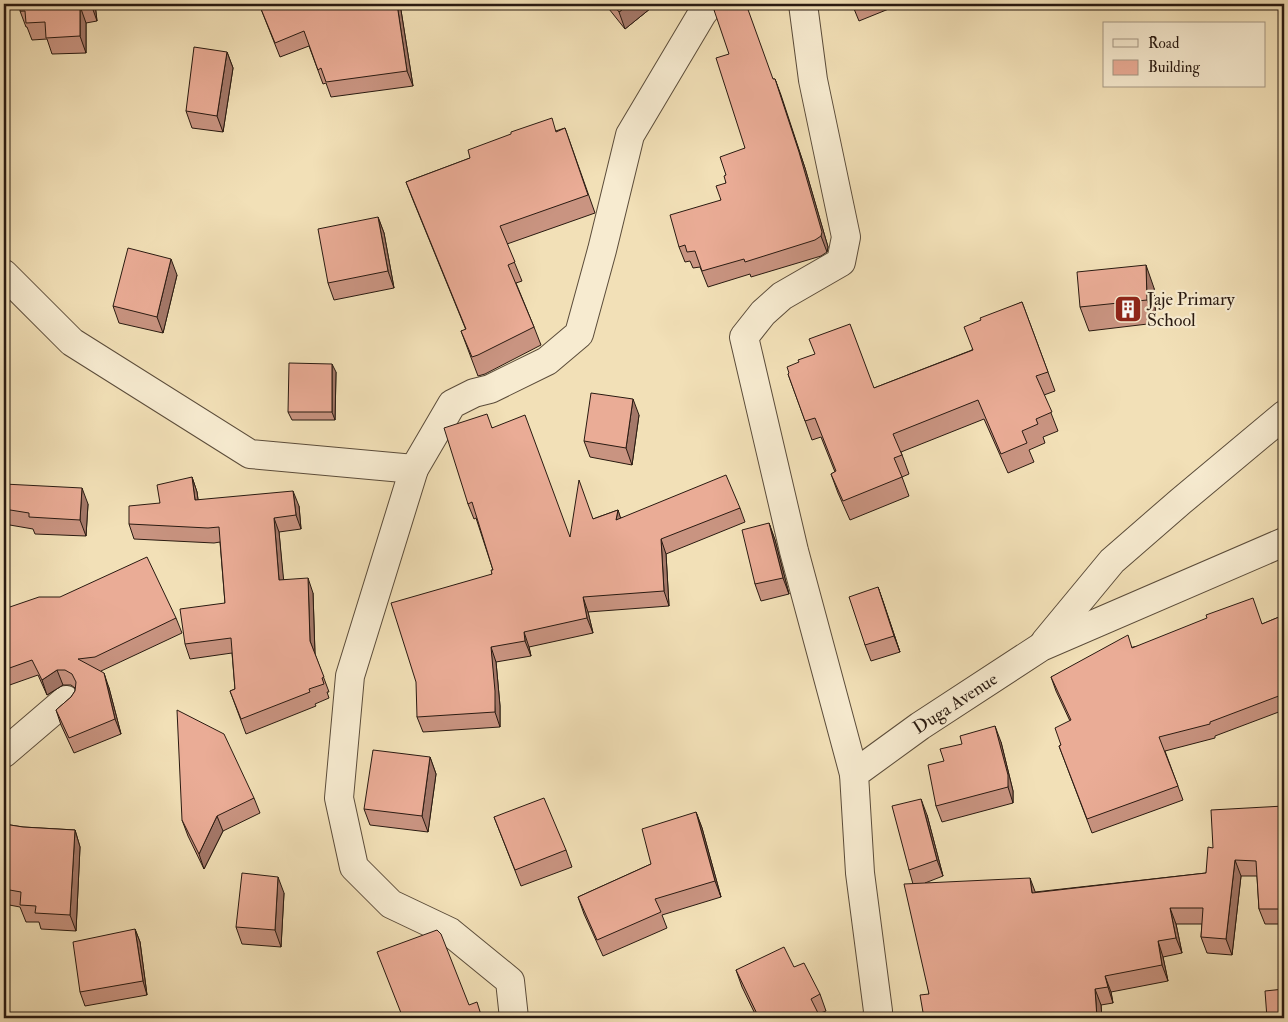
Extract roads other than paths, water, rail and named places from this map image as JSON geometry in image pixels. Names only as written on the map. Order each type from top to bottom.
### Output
[{"type":"street","points":[[514,1018],[510,981],[450,932],[391,904],[354,867],[339,798],[350,676],[414,469],[452,404],[474,393],[490,389],[547,361],[579,334],[630,135],[702,14],[710,4]]},
{"type":"street","points":[[803,4],[813,80],[846,237],[841,262],[782,296],[764,313],[744,337],[794,551],[854,774],[860,873],[878,1018]]},
{"type":"street","points":[[4,274],[72,342],[250,454],[414,469]]},
{"type":"street","points":[[1041,647],[1112,561],[1284,415]]},
{"type":"street","name":"Duga Avenue","points":[[854,774],[920,726],[1041,647],[1284,542]]},
{"type":"street","points":[[4,753],[66,700]]},
{"type":"place","name":"Jaje Primary School","points":[[1128,309]]}]
